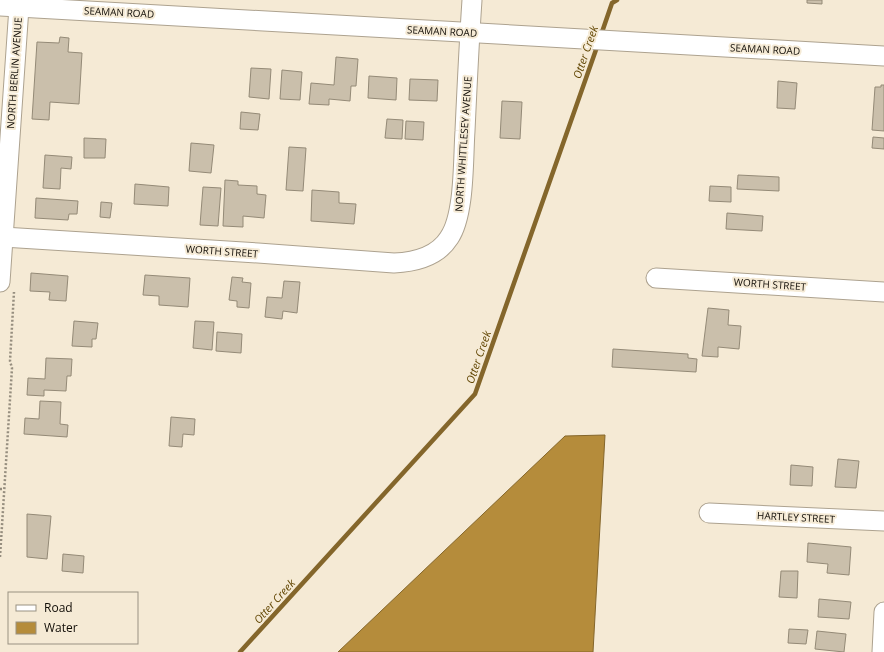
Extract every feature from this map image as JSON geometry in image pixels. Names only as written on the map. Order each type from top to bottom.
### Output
[{"type":"street","name":"NORTH WHITTLESEY AVENUE","points":[[439,250],[450,238],[459,211],[472,0]]},
{"type":"street","name":"SEAMAN ROAD","points":[[12,5],[884,56]]},
{"type":"street","name":"NORTH BERLIN AVENUE","points":[[7,284],[2,235],[12,5]]},
{"type":"street","name":"WORTH STREET","points":[[2,235],[394,263],[416,261],[439,250]]},
{"type":"street","name":"WORTH STREET","points":[[656,278],[884,292]]},
{"type":"street","name":"HARTLEY STREET","points":[[709,513],[884,521]]},
{"type":"street","points":[[882,652],[884,612]]},
{"type":"path","points":[[0,557],[12,368],[10,361],[7,284]]},
{"type":"water","points":[[605,435],[593,652],[338,652],[565,436]]},
{"type":"building","points":[[807,0],[822,0],[822,4],[807,3]]},
{"type":"building","points":[[60,37],[69,38],[68,52],[82,53],[79,104],[50,102],[49,120],[32,119],[37,42],[59,43]]},
{"type":"building","points":[[336,57],[358,59],[356,86],[351,86],[350,101],[329,99],[329,105],[309,104],[311,83],[334,85]]},
{"type":"building","points":[[251,68],[271,69],[269,99],[249,97]]},
{"type":"building","points":[[282,70],[302,72],[300,100],[280,99]]},
{"type":"building","points":[[369,76],[397,78],[396,100],[368,98]]},
{"type":"building","points":[[410,79],[438,80],[437,101],[409,100]]},
{"type":"building","points":[[778,81],[797,83],[795,109],[777,108]]},
{"type":"building","points":[[881,85],[884,85],[884,131],[872,130],[875,87],[881,87]]},
{"type":"building","points":[[502,101],[522,102],[520,139],[500,138]]},
{"type":"building","points":[[241,112],[260,114],[258,130],[240,129]]},
{"type":"building","points":[[387,119],[403,120],[402,139],[385,138]]},
{"type":"building","points":[[406,121],[424,122],[423,140],[405,139]]},
{"type":"building","points":[[873,137],[884,138],[884,149],[872,148]]},
{"type":"building","points":[[84,138],[106,139],[105,158],[84,158]]},
{"type":"building","points":[[191,143],[214,145],[211,173],[189,171]]},
{"type":"building","points":[[289,147],[306,148],[303,191],[286,190]]},
{"type":"building","points":[[45,155],[72,157],[71,169],[61,168],[60,189],[43,188]]},
{"type":"building","points":[[738,175],[779,177],[779,191],[737,189]]},
{"type":"building","points":[[225,180],[238,181],[238,185],[257,186],[257,194],[266,195],[264,218],[243,216],[243,227],[223,226]]},
{"type":"building","points":[[135,184],[169,187],[168,206],[134,204]]},
{"type":"building","points":[[710,186],[731,187],[731,202],[709,201]]},
{"type":"building","points":[[203,187],[221,188],[218,226],[200,225]]},
{"type":"building","points":[[312,190],[339,192],[339,203],[356,204],[354,224],[311,221]]},
{"type":"building","points":[[36,198],[78,201],[77,214],[69,214],[68,220],[35,218]]},
{"type":"building","points":[[101,202],[112,203],[110,218],[100,217]]},
{"type":"building","points":[[727,213],[763,216],[762,231],[726,229]]},
{"type":"building","points":[[31,273],[68,276],[66,301],[49,300],[50,292],[30,291]]},
{"type":"building","points":[[145,275],[190,278],[188,307],[159,305],[159,296],[143,295]]},
{"type":"building","points":[[232,277],[243,278],[242,282],[251,283],[249,308],[237,307],[237,301],[229,300]]},
{"type":"building","points":[[284,281],[300,282],[297,313],[283,311],[282,319],[265,317],[267,297],[282,298]]},
{"type":"building","points":[[708,308],[729,310],[728,325],[741,326],[739,349],[718,347],[718,357],[702,356]]},
{"type":"building","points":[[74,321],[98,323],[96,339],[92,339],[92,347],[72,346]]},
{"type":"building","points":[[195,321],[214,322],[212,350],[193,348]]},
{"type":"building","points":[[217,332],[242,334],[241,353],[216,351]]},
{"type":"building","points":[[613,349],[688,354],[688,358],[697,359],[696,372],[612,367]]},
{"type":"building","points":[[46,358],[72,359],[71,376],[67,376],[66,391],[44,390],[44,396],[27,395],[28,378],[45,379]]},
{"type":"building","points":[[40,401],[61,402],[60,424],[68,425],[67,437],[24,434],[25,418],[39,419]]},
{"type":"building","points":[[171,417],[195,419],[194,435],[183,434],[182,447],[169,446]]},
{"type":"building","points":[[838,459],[859,461],[856,488],[835,487]]},
{"type":"building","points":[[791,465],[813,467],[812,486],[790,485]]},
{"type":"building","points":[[27,514],[51,516],[47,559],[27,557]]},
{"type":"building","points":[[808,543],[851,547],[849,575],[827,573],[828,564],[807,562]]},
{"type":"building","points":[[63,554],[84,556],[83,573],[62,571]]},
{"type":"building","points":[[781,571],[798,571],[797,598],[779,597]]},
{"type":"building","points":[[819,599],[851,602],[849,619],[818,617]]},
{"type":"building","points":[[789,629],[808,630],[806,644],[788,643]]},
{"type":"building","points":[[817,631],[846,634],[844,652],[815,649]]},
{"type":"waterway","name":"Otter Creek","points":[[601,35],[612,3],[617,0]]},
{"type":"waterway","name":"Otter Creek","points":[[240,652],[475,394],[598,44]]}]
